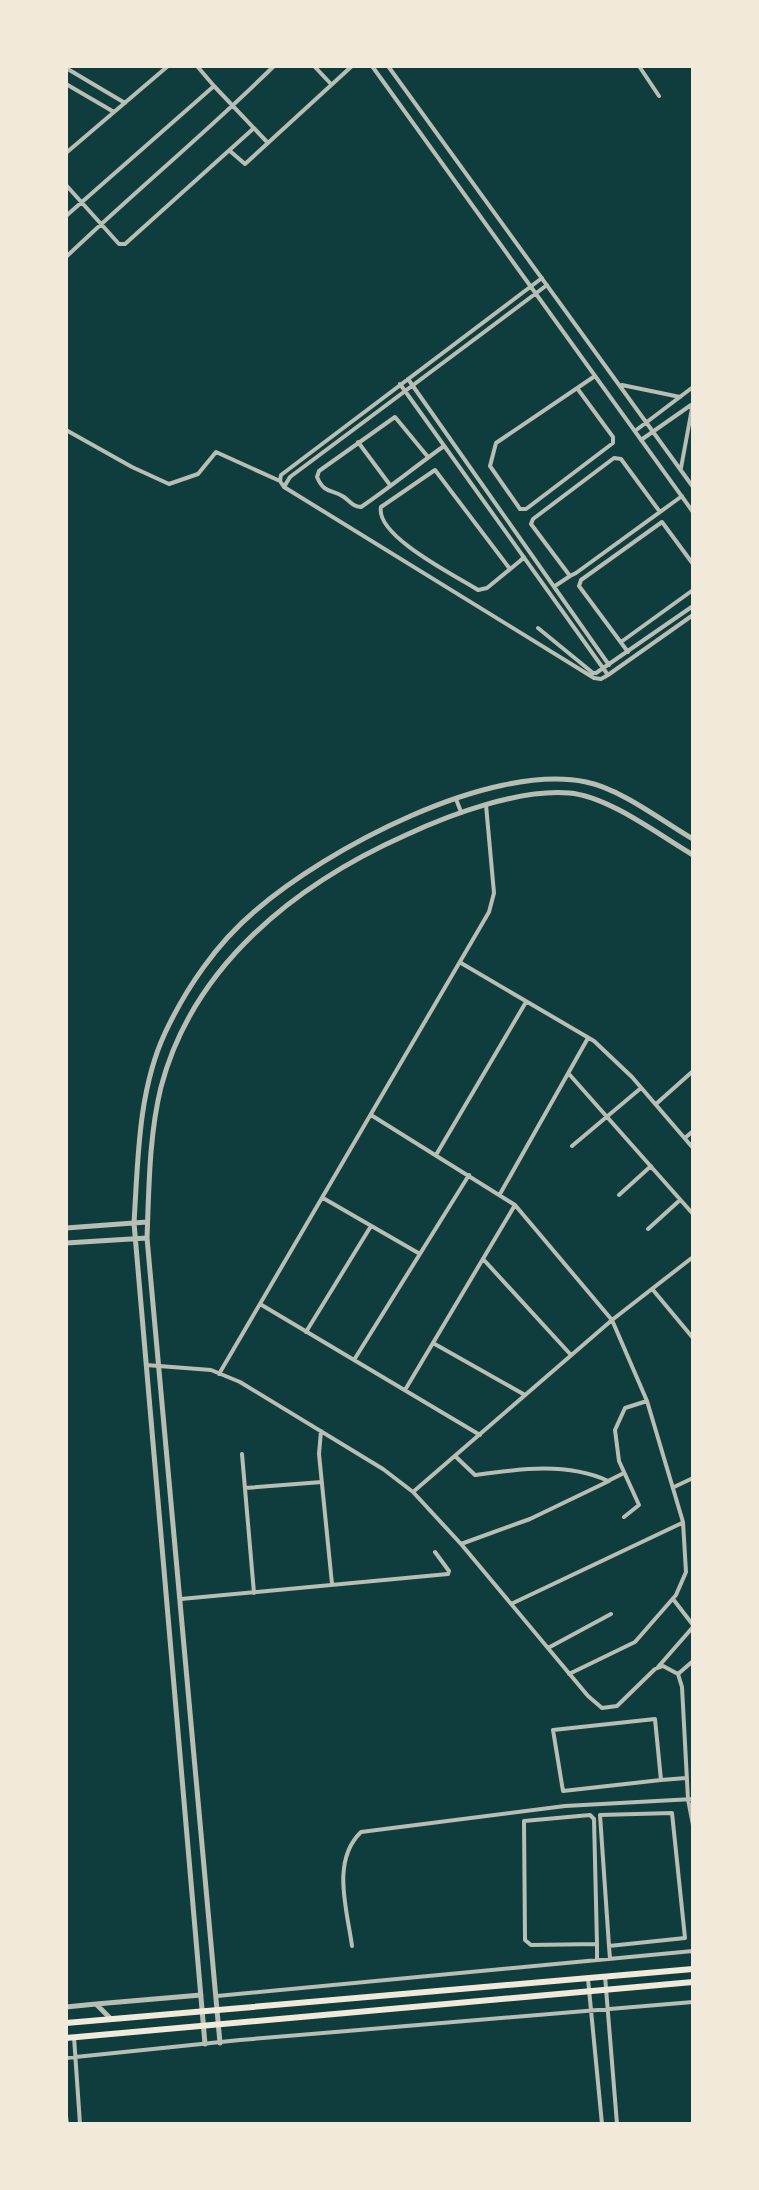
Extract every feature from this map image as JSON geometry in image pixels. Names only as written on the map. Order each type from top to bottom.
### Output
[{"type":"main road","points":[[66,2023],[693,1969]]},
{"type":"main road","points":[[70,2037],[693,1982]]},
{"type":"street","points":[[66,153],[168,66]]},
{"type":"street","points":[[197,66],[268,143]]},
{"type":"street","points":[[66,257],[233,107],[274,66]]},
{"type":"street","points":[[314,66],[331,84]]},
{"type":"street","points":[[230,151],[245,164],[352,66]]},
{"type":"street","points":[[372,66],[693,512]]},
{"type":"street","points":[[388,66],[693,487]]},
{"type":"street","points":[[639,66],[659,96]]},
{"type":"street","points":[[66,68],[125,103]]},
{"type":"street","points":[[66,84],[114,112]]},
{"type":"street","points":[[66,216],[214,86]]},
{"type":"street","points":[[66,185],[119,244],[125,244],[254,128]]},
{"type":"street","points":[[280,481],[281,475],[542,278]]},
{"type":"street","points":[[284,487],[290,477],[547,285]]},
{"type":"street","points":[[577,388],[613,437],[613,443],[526,509],[520,509],[490,466],[495,446],[577,388],[595,376]]},
{"type":"street","points":[[408,379],[554,586],[607,666],[608,675]]},
{"type":"street","points":[[400,384],[524,557],[607,666]]},
{"type":"street","points":[[620,385],[680,397]]},
{"type":"street","points":[[635,431],[693,387]]},
{"type":"street","points":[[641,440],[693,403]]},
{"type":"street","points":[[680,470],[693,403]]},
{"type":"street","points":[[428,457],[397,417],[319,471],[317,477],[326,491],[342,496],[357,507],[444,446]]},
{"type":"street","points":[[66,430],[169,484],[198,474],[216,452],[280,481],[284,487],[594,678],[601,679],[608,675],[693,615]]},
{"type":"street","points":[[358,442],[390,485]]},
{"type":"street","points":[[570,576],[531,522],[611,460],[621,459],[660,512]]},
{"type":"street","points":[[510,569],[435,470],[381,507],[381,515],[401,542],[478,590],[487,588],[510,569],[524,557]]},
{"type":"street","points":[[554,586],[682,496]]},
{"type":"street","points":[[628,652],[579,586],[581,580],[662,522],[693,564]]},
{"type":"street","points":[[621,642],[693,590]]},
{"type":"street","points":[[538,628],[593,673],[693,606]]},
{"type":"street","points":[[205,2044],[134,1223],[139,1136],[149,1080],[164,1034],[194,981],[227,938],[285,887],[327,858],[375,832],[456,799],[539,780],[589,783],[616,794],[693,839]]},
{"type":"street","points":[[220,2043],[147,1238],[152,1139],[162,1086],[177,1043],[205,989],[263,923],[333,872],[382,845],[461,812],[541,794],[570,792],[611,807],[693,855]]},
{"type":"street","points":[[456,799],[461,812]]},
{"type":"street","points":[[219,1374],[461,963],[493,903],[486,805]]},
{"type":"street","points":[[461,963],[588,1038],[641,1088],[693,1148]]},
{"type":"street","points":[[436,1155],[526,1002]]},
{"type":"street","points":[[500,1194],[588,1038]]},
{"type":"street","points":[[655,1104],[693,1071]]},
{"type":"street","points":[[569,1074],[693,1214]]},
{"type":"street","points":[[572,1146],[641,1088]]},
{"type":"street","points":[[371,1115],[515,1205],[612,1320],[647,1401],[683,1522],[686,1572],[683,1584],[635,1642],[569,1675]]},
{"type":"street","points":[[685,1138],[693,1131]]},
{"type":"street","points":[[619,1195],[651,1166]]},
{"type":"street","points":[[354,1360],[469,1175]]},
{"type":"street","points":[[323,1198],[420,1254]]},
{"type":"street","points":[[648,1229],[680,1200]]},
{"type":"street","points":[[405,1390],[515,1205]]},
{"type":"street","points":[[66,1228],[147,1222]]},
{"type":"street","points":[[306,1332],[371,1226]]},
{"type":"street","points":[[66,1243],[135,1236],[147,1238]]},
{"type":"street","points":[[413,1492],[612,1320],[693,1257]]},
{"type":"street","points":[[483,1259],[571,1355]]},
{"type":"street","points":[[653,1290],[693,1338]]},
{"type":"street","points":[[260,1304],[480,1435]]},
{"type":"street","points":[[433,1343],[525,1395]]},
{"type":"street","points":[[146,1365],[211,1370],[240,1382],[383,1469],[413,1492],[461,1544],[597,1705],[607,1709],[625,1700],[657,1669],[693,1626],[673,1599]]},
{"type":"street","points":[[624,1517],[639,1505],[624,1473],[615,1430],[625,1408],[647,1401]]},
{"type":"street","points":[[321,1431],[322,1482],[332,1585]]},
{"type":"street","points":[[242,1454],[254,1593]]},
{"type":"street","points":[[455,1456],[475,1475],[524,1469],[567,1470],[589,1472],[608,1481],[612,1479]]},
{"type":"street","points":[[461,1544],[530,1519],[624,1473]]},
{"type":"street","points":[[674,1487],[693,1478]]},
{"type":"street","points":[[245,1488],[322,1482]]},
{"type":"street","points":[[511,1604],[683,1522]]},
{"type":"street","points":[[684,1538],[693,1544]]},
{"type":"street","points":[[181,1599],[448,1574],[435,1552]]},
{"type":"street","points":[[548,1648],[611,1614]]},
{"type":"street","points":[[678,1674],[693,1661]]},
{"type":"street","points":[[657,1669],[663,1666],[678,1674],[682,1687],[693,1825]]},
{"type":"street","points":[[661,1780],[655,1719],[553,1730],[563,1791],[687,1778]]},
{"type":"street","points":[[352,1946],[343,1872],[346,1851],[361,1832],[565,1806],[691,1799]]},
{"type":"street","points":[[609,1946],[685,1938],[672,1813],[600,1815],[609,1946],[610,1959]]},
{"type":"street","points":[[597,1944],[531,1945],[525,1940],[524,1821],[592,1816],[597,1944],[597,1960]]},
{"type":"street","points":[[217,1996],[693,1951]]},
{"type":"street","points":[[605,1976],[617,2124]]},
{"type":"street","points":[[588,1978],[602,2124]]},
{"type":"street","points":[[66,2007],[201,1995]]},
{"type":"street","points":[[66,2058],[693,2002]]},
{"type":"street","points":[[96,2004],[111,2019]]},
{"type":"street","points":[[70,2037],[75,2057],[80,2124]]},
{"type":"street","points":[[66,2116],[67,2124]]}]
